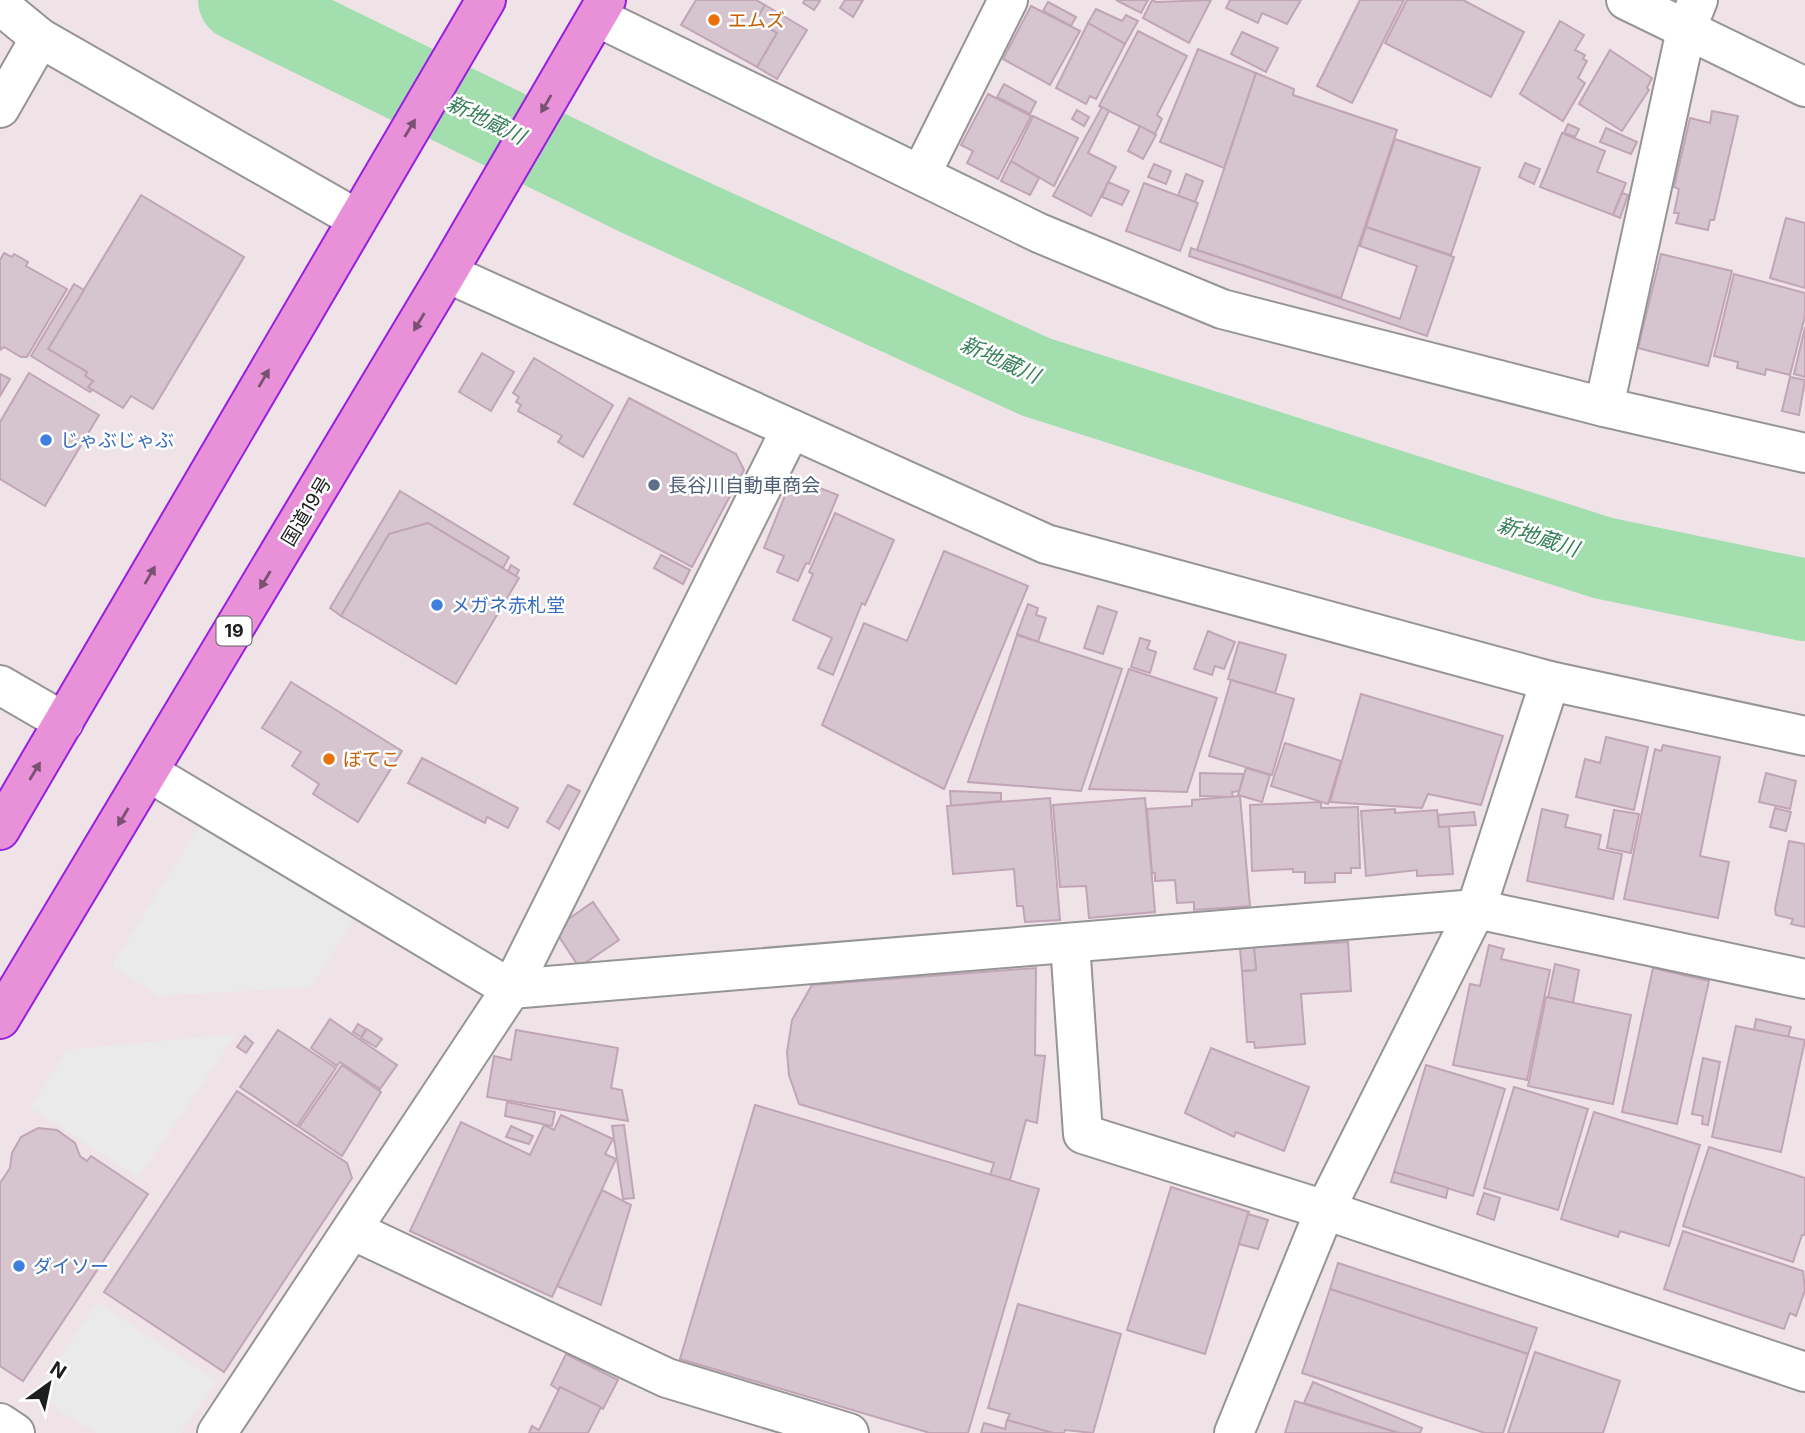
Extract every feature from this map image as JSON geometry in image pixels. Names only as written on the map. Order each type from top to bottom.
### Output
[{"type":"highway","points":[[0,830],[486,0]]},
{"type":"highway","name":"国道19号","points":[[0,1019],[150,773],[594,21]]},
{"type":"street","points":[[921,174],[1009,0]]},
{"type":"street","points":[[1626,0],[1692,15],[1805,87]]},
{"type":"street","points":[[0,5],[40,38],[366,203]]},
{"type":"street","points":[[1604,407],[1692,15]]},
{"type":"street","points":[[594,21],[921,174],[1039,233],[1222,309],[1604,407],[1805,453]]},
{"type":"street","points":[[0,107],[40,38]]},
{"type":"street","points":[[456,258],[791,429],[1046,544],[1550,681],[1805,736]]},
{"type":"street","points":[[217,1433],[511,989],[791,429]]},
{"type":"street","points":[[1234,1433],[1325,1210],[1476,909],[1550,681]]},
{"type":"street","points":[[0,685],[64,722]]},
{"type":"street","points":[[150,773],[511,989],[1476,909],[1805,979]]},
{"type":"street","points":[[1070,943],[1083,1134],[1325,1210],[1805,1372]]},
{"type":"street","points":[[352,1230],[667,1378],[849,1433]]},
{"type":"street","points":[[0,1423],[15,1433]]},
{"type":"shaded area","points":[[201,824],[355,917],[311,987],[159,996],[112,966]]},
{"type":"shaded area","points":[[236,1034],[138,1178],[30,1107],[67,1050]]},
{"type":"shaded area","points":[[97,1302],[217,1381],[181,1433],[96,1433],[35,1394]]},
{"type":"building","points":[[696,0],[756,0],[765,5],[756,20],[777,33],[757,67],[681,25]]},
{"type":"building","points":[[805,0],[820,1],[814,10],[803,3]]},
{"type":"building","points":[[845,0],[863,0],[853,17],[840,8]]},
{"type":"building","points":[[1116,0],[1148,0],[1141,13]]},
{"type":"building","points":[[1152,0],[1211,0],[1189,43],[1143,18]]},
{"type":"building","points":[[1230,0],[1301,0],[1287,24],[1262,13],[1258,23],[1226,8]]},
{"type":"building","points":[[1360,0],[1404,0],[1352,103],[1317,86]]},
{"type":"building","points":[[1407,0],[1463,0],[1524,32],[1491,97],[1385,43]]},
{"type":"building","points":[[1048,2],[1076,17],[1071,26],[1043,11]]},
{"type":"building","points":[[765,5],[807,30],[777,79],[757,67],[777,33],[756,20]]},
{"type":"building","points":[[1031,6],[1080,31],[1050,85],[1003,59]]},
{"type":"building","points":[[1096,9],[1122,21],[1126,15],[1138,21],[1125,44],[1088,23]]},
{"type":"building","points":[[1560,21],[1584,35],[1575,50],[1585,55],[1583,59],[1587,61],[1578,78],[1585,83],[1563,121],[1520,94]]},
{"type":"building","points":[[1088,23],[1125,44],[1096,99],[1090,96],[1086,104],[1056,88]]},
{"type":"building","points":[[1138,31],[1187,56],[1157,115],[1162,119],[1155,134],[1099,106]]},
{"type":"building","points":[[1242,32],[1278,48],[1266,72],[1231,54]]},
{"type":"building","points":[[1198,49],[1256,73],[1224,168],[1160,142]]},
{"type":"building","points":[[1610,50],[1652,78],[1647,88],[1649,90],[1622,131],[1579,104]]},
{"type":"building","points":[[1256,73],[1294,89],[1293,95],[1397,130],[1341,298],[1197,250]]},
{"type":"building","points":[[1004,84],[1036,102],[1030,114],[997,97]]},
{"type":"building","points":[[988,94],[1031,116],[998,179],[967,163],[973,151],[961,145]]},
{"type":"building","points":[[1102,107],[1109,111],[1088,153],[1116,167],[1091,216],[1053,196]]},
{"type":"building","points":[[1077,110],[1089,117],[1084,126],[1072,119]]},
{"type":"building","points":[[1712,111],[1738,116],[1714,220],[1710,220],[1708,230],[1676,223],[1679,213],[1674,213],[1679,189],[1674,187],[1690,118],[1710,123]]},
{"type":"building","points":[[1033,116],[1078,138],[1054,186],[1011,161]]},
{"type":"building","points":[[1568,124],[1579,129],[1575,137],[1564,133]]},
{"type":"building","points":[[1140,126],[1156,135],[1143,159],[1128,151]]},
{"type":"building","points":[[1606,128],[1637,142],[1631,154],[1600,142]]},
{"type":"building","points":[[1562,133],[1605,151],[1597,172],[1626,183],[1613,215],[1540,187]]},
{"type":"building","points":[[1395,139],[1480,168],[1451,255],[1366,227]]},
{"type":"building","points":[[1011,161],[1039,178],[1030,195],[1001,181]]},
{"type":"building","points":[[1525,163],[1540,169],[1534,184],[1519,177]]},
{"type":"building","points":[[1154,164],[1171,171],[1166,184],[1148,177]]},
{"type":"building","points":[[1186,174],[1203,181],[1195,202],[1178,196]]},
{"type":"building","points":[[1108,182],[1129,191],[1122,205],[1102,197]]},
{"type":"building","points":[[1144,183],[1198,203],[1180,251],[1126,231]]},
{"type":"building","points":[[1622,193],[1628,195],[1620,218],[1613,215]]},
{"type":"building","points":[[141,195],[244,257],[153,409],[131,396],[123,408],[88,387],[93,381],[85,376],[87,372],[48,349]]},
{"type":"building","points":[[1786,218],[1805,223],[1805,288],[1770,278]]},
{"type":"building","points":[[1366,227],[1454,257],[1427,336],[1189,256],[1191,248],[1400,319],[1417,266],[1360,246]]},
{"type":"building","points":[[4,253],[12,257],[14,254],[28,262],[26,266],[67,289],[27,357],[21,357],[4,347],[0,350],[0,260]]},
{"type":"building","points":[[1661,254],[1732,271],[1708,366],[1638,348]]},
{"type":"building","points":[[1734,274],[1805,293],[1805,316],[1790,375],[1766,369],[1765,375],[1737,368],[1738,362],[1714,356]]},
{"type":"building","points":[[74,284],[84,290],[48,349],[87,372],[85,376],[93,381],[88,387],[92,390],[90,392],[31,356]]},
{"type":"building","points":[[1805,327],[1805,377],[1794,374]]},
{"type":"building","points":[[482,353],[514,372],[491,411],[459,392]]},
{"type":"building","points":[[534,358],[613,405],[583,457],[558,442],[562,436],[518,411],[521,405],[516,402],[519,397],[513,393]]},
{"type":"building","points":[[29,373],[99,415],[45,506],[0,479],[0,422]]},
{"type":"building","points":[[0,374],[10,379],[0,396]]},
{"type":"building","points":[[1790,377],[1805,380],[1799,415],[1782,411]]},
{"type":"building","points":[[629,398],[736,454],[744,470],[692,567],[574,504]]},
{"type":"building","points":[[804,482],[838,495],[809,564],[806,563],[798,581],[777,572],[784,556],[764,548],[788,488]]},
{"type":"building","points":[[400,491],[509,557],[503,568],[428,523],[389,534],[341,616],[330,608]]},
{"type":"building","points":[[835,513],[894,540],[865,605],[862,603],[833,675],[818,668],[832,638],[793,620],[813,574],[809,572]]},
{"type":"building","points":[[428,523],[519,578],[456,684],[341,616],[389,534]]},
{"type":"building","points":[[944,551],[1028,586],[944,789],[822,725],[864,623],[907,641]]},
{"type":"building","points":[[661,555],[690,570],[683,584],[654,568]]},
{"type":"building","points":[[511,565],[519,570],[516,576],[508,571]]},
{"type":"building","points":[[1028,604],[1038,608],[1036,615],[1046,618],[1038,642],[1017,634]]},
{"type":"building","points":[[1098,606],[1117,612],[1103,654],[1084,648]]},
{"type":"building","points":[[1208,631],[1235,642],[1224,669],[1215,666],[1212,675],[1194,669]]},
{"type":"building","points":[[1017,635],[1122,669],[1081,791],[968,782]]},
{"type":"building","points":[[1140,638],[1150,641],[1147,649],[1156,652],[1150,673],[1131,667]]},
{"type":"building","points":[[1239,642],[1286,655],[1275,693],[1228,679]]},
{"type":"building","points":[[1129,669],[1217,698],[1187,792],[1089,789]]},
{"type":"building","points":[[1231,680],[1294,699],[1272,775],[1209,756]]},
{"type":"building","points":[[291,682],[402,751],[358,822],[313,794],[319,784],[292,766],[301,752],[262,728]]},
{"type":"building","points":[[1361,694],[1503,736],[1481,805],[1428,794],[1422,808],[1330,802]]},
{"type":"building","points":[[1606,737],[1648,747],[1634,810],[1576,797],[1585,759],[1600,763]]},
{"type":"building","points":[[1285,743],[1341,761],[1328,804],[1271,786]]},
{"type":"building","points":[[1663,745],[1720,757],[1700,856],[1729,862],[1718,918],[1624,899],[1655,749],[1661,751]]},
{"type":"building","points":[[422,758],[518,808],[508,828],[487,817],[485,823],[408,783]]},
{"type":"building","points":[[1246,768],[1270,775],[1262,802],[1238,795]]},
{"type":"building","points":[[1200,773],[1244,774],[1239,791],[1232,792],[1233,797],[1200,796]]},
{"type":"building","points":[[1766,773],[1796,781],[1790,809],[1759,802]]},
{"type":"building","points":[[568,785],[580,791],[559,829],[547,822]]},
{"type":"building","points":[[950,791],[1001,793],[1001,801],[951,806]]},
{"type":"building","points":[[1240,796],[1250,906],[1194,910],[1194,902],[1177,903],[1175,880],[1155,881],[1155,873],[1152,873],[1147,809],[1192,806],[1192,800]]},
{"type":"building","points":[[1050,798],[1060,920],[1025,922],[1023,906],[1017,906],[1014,869],[953,874],[947,806]]},
{"type":"building","points":[[1145,798],[1155,912],[1089,918],[1086,886],[1060,887],[1053,805]]},
{"type":"building","points":[[1321,802],[1321,808],[1358,807],[1360,868],[1351,868],[1351,873],[1335,873],[1335,882],[1305,883],[1305,872],[1293,872],[1293,869],[1252,871],[1250,805]]},
{"type":"building","points":[[1775,808],[1791,812],[1786,831],[1770,827]]},
{"type":"building","points":[[1395,809],[1395,813],[1437,810],[1439,827],[1449,826],[1453,874],[1417,876],[1417,870],[1366,876],[1361,811]]},
{"type":"building","points":[[1542,809],[1568,815],[1565,827],[1601,835],[1598,849],[1622,854],[1613,899],[1527,881]]},
{"type":"building","points":[[1614,810],[1639,814],[1631,853],[1607,848]]},
{"type":"building","points":[[1474,812],[1476,825],[1439,827],[1438,815]]},
{"type":"building","points":[[1789,841],[1805,844],[1805,927],[1791,924],[1793,919],[1776,915]]},
{"type":"building","points":[[593,902],[619,940],[579,967],[554,929]]},
{"type":"building","points":[[1348,942],[1351,991],[1301,994],[1305,1044],[1255,1048],[1254,1042],[1247,1042],[1242,971],[1256,970],[1254,947]]},
{"type":"building","points":[[1489,945],[1504,949],[1501,959],[1550,970],[1527,1080],[1453,1065],[1470,984],[1480,986]]},
{"type":"building","points":[[1254,947],[1256,970],[1242,971],[1240,949]]},
{"type":"building","points":[[1555,964],[1579,970],[1573,1003],[1548,997]]},
{"type":"building","points":[[1036,968],[1035,1055],[1045,1056],[1037,1123],[1026,1120],[1010,1180],[990,1175],[994,1163],[799,1104],[789,1075],[787,1052],[792,1020],[812,985]]},
{"type":"building","points":[[1653,968],[1709,981],[1677,1124],[1622,1112]]},
{"type":"building","points":[[1546,997],[1631,1015],[1613,1104],[1528,1086]]},
{"type":"building","points":[[330,1019],[397,1065],[380,1089],[340,1062],[337,1066],[311,1048]]},
{"type":"building","points":[[1756,1019],[1791,1027],[1788,1037],[1754,1030]]},
{"type":"building","points":[[358,1024],[366,1029],[361,1037],[353,1032]]},
{"type":"building","points":[[1736,1026],[1805,1040],[1781,1152],[1712,1137]]},
{"type":"building","points":[[367,1029],[382,1039],[376,1047],[361,1038]]},
{"type":"building","points":[[278,1030],[336,1068],[297,1126],[240,1087]]},
{"type":"building","points":[[516,1030],[618,1048],[611,1088],[622,1090],[628,1121],[487,1097],[494,1056],[511,1060]]},
{"type":"building","points":[[245,1036],[253,1043],[246,1053],[237,1047]]},
{"type":"building","points":[[1211,1048],[1309,1087],[1284,1151],[1236,1132],[1234,1137],[1185,1113]]},
{"type":"building","points":[[1703,1058],[1720,1062],[1708,1125],[1702,1124],[1703,1116],[1692,1114]]},
{"type":"building","points":[[342,1065],[381,1092],[342,1156],[299,1127]]},
{"type":"building","points":[[1426,1065],[1505,1089],[1473,1196],[1394,1172]]},
{"type":"building","points":[[1514,1087],[1588,1109],[1558,1210],[1484,1188]]},
{"type":"building","points":[[237,1091],[347,1163],[352,1178],[224,1372],[104,1292]]},
{"type":"building","points":[[507,1102],[555,1112],[552,1126],[505,1116]]},
{"type":"building","points":[[755,1105],[1039,1189],[968,1433],[930,1433],[680,1359]]},
{"type":"building","points":[[1594,1112],[1700,1145],[1669,1246],[1620,1231],[1618,1237],[1561,1219]]},
{"type":"building","points":[[561,1115],[613,1139],[605,1154],[616,1159],[552,1297],[410,1231],[461,1122],[530,1155],[544,1125],[554,1130]]},
{"type":"building","points":[[624,1125],[634,1198],[623,1199],[612,1126]]},
{"type":"building","points":[[511,1126],[533,1136],[529,1144],[506,1137]]},
{"type":"building","points":[[38,1128],[57,1130],[75,1143],[80,1156],[87,1161],[91,1156],[148,1194],[23,1381],[0,1366],[0,1183],[10,1168],[12,1153],[21,1137]]},
{"type":"building","points":[[1709,1147],[1805,1178],[1805,1235],[1802,1235],[1793,1262],[1683,1226]]},
{"type":"building","points":[[1394,1172],[1448,1188],[1446,1198],[1391,1182]]},
{"type":"building","points":[[1171,1187],[1249,1212],[1205,1354],[1127,1330]]},
{"type":"building","points":[[602,1190],[631,1205],[601,1305],[557,1286]]},
{"type":"building","points":[[1484,1193],[1500,1198],[1494,1220],[1477,1214]]},
{"type":"building","points":[[1248,1214],[1268,1220],[1258,1249],[1239,1244]]},
{"type":"building","points":[[1683,1231],[1803,1271],[1805,1290],[1796,1316],[1790,1313],[1784,1329],[1664,1289]]},
{"type":"building","points":[[1338,1263],[1537,1328],[1528,1354],[1330,1289]]},
{"type":"building","points":[[1330,1289],[1528,1354],[1503,1433],[1485,1433],[1302,1373]]},
{"type":"building","points":[[1018,1304],[1121,1334],[1093,1433],[1065,1430],[1064,1433],[1053,1433],[1007,1420],[1010,1414],[988,1408]]},
{"type":"building","points":[[1535,1352],[1620,1381],[1603,1433],[1508,1433]]},
{"type":"building","points":[[566,1354],[618,1380],[603,1409],[551,1385]]},
{"type":"building","points":[[1313,1382],[1422,1428],[1420,1433],[1399,1433],[1304,1403]]},
{"type":"building","points":[[560,1387],[601,1407],[588,1433],[529,1433],[532,1426],[539,1430]]},
{"type":"building","points":[[1295,1401],[1398,1433],[1285,1433]]},
{"type":"building","points":[[1007,1420],[1053,1433],[981,1433],[984,1423],[1005,1429]]},
{"type":"waterway","name":"新地蔵川","points":[[239,0],[638,195],[1036,377],[1603,558],[1805,600]]},
{"type":"place","name":"エムズ","points":[[714,20]]},
{"type":"place","name":"じゃぶじゃぶ","points":[[46,440]]},
{"type":"place","name":"長谷川自動車商会","points":[[654,485]]},
{"type":"place","name":"メガネ赤札堂","points":[[437,605]]},
{"type":"place","name":"ぼてこ","points":[[329,759]]},
{"type":"place","name":"ダイソー","points":[[19,1266]]}]
